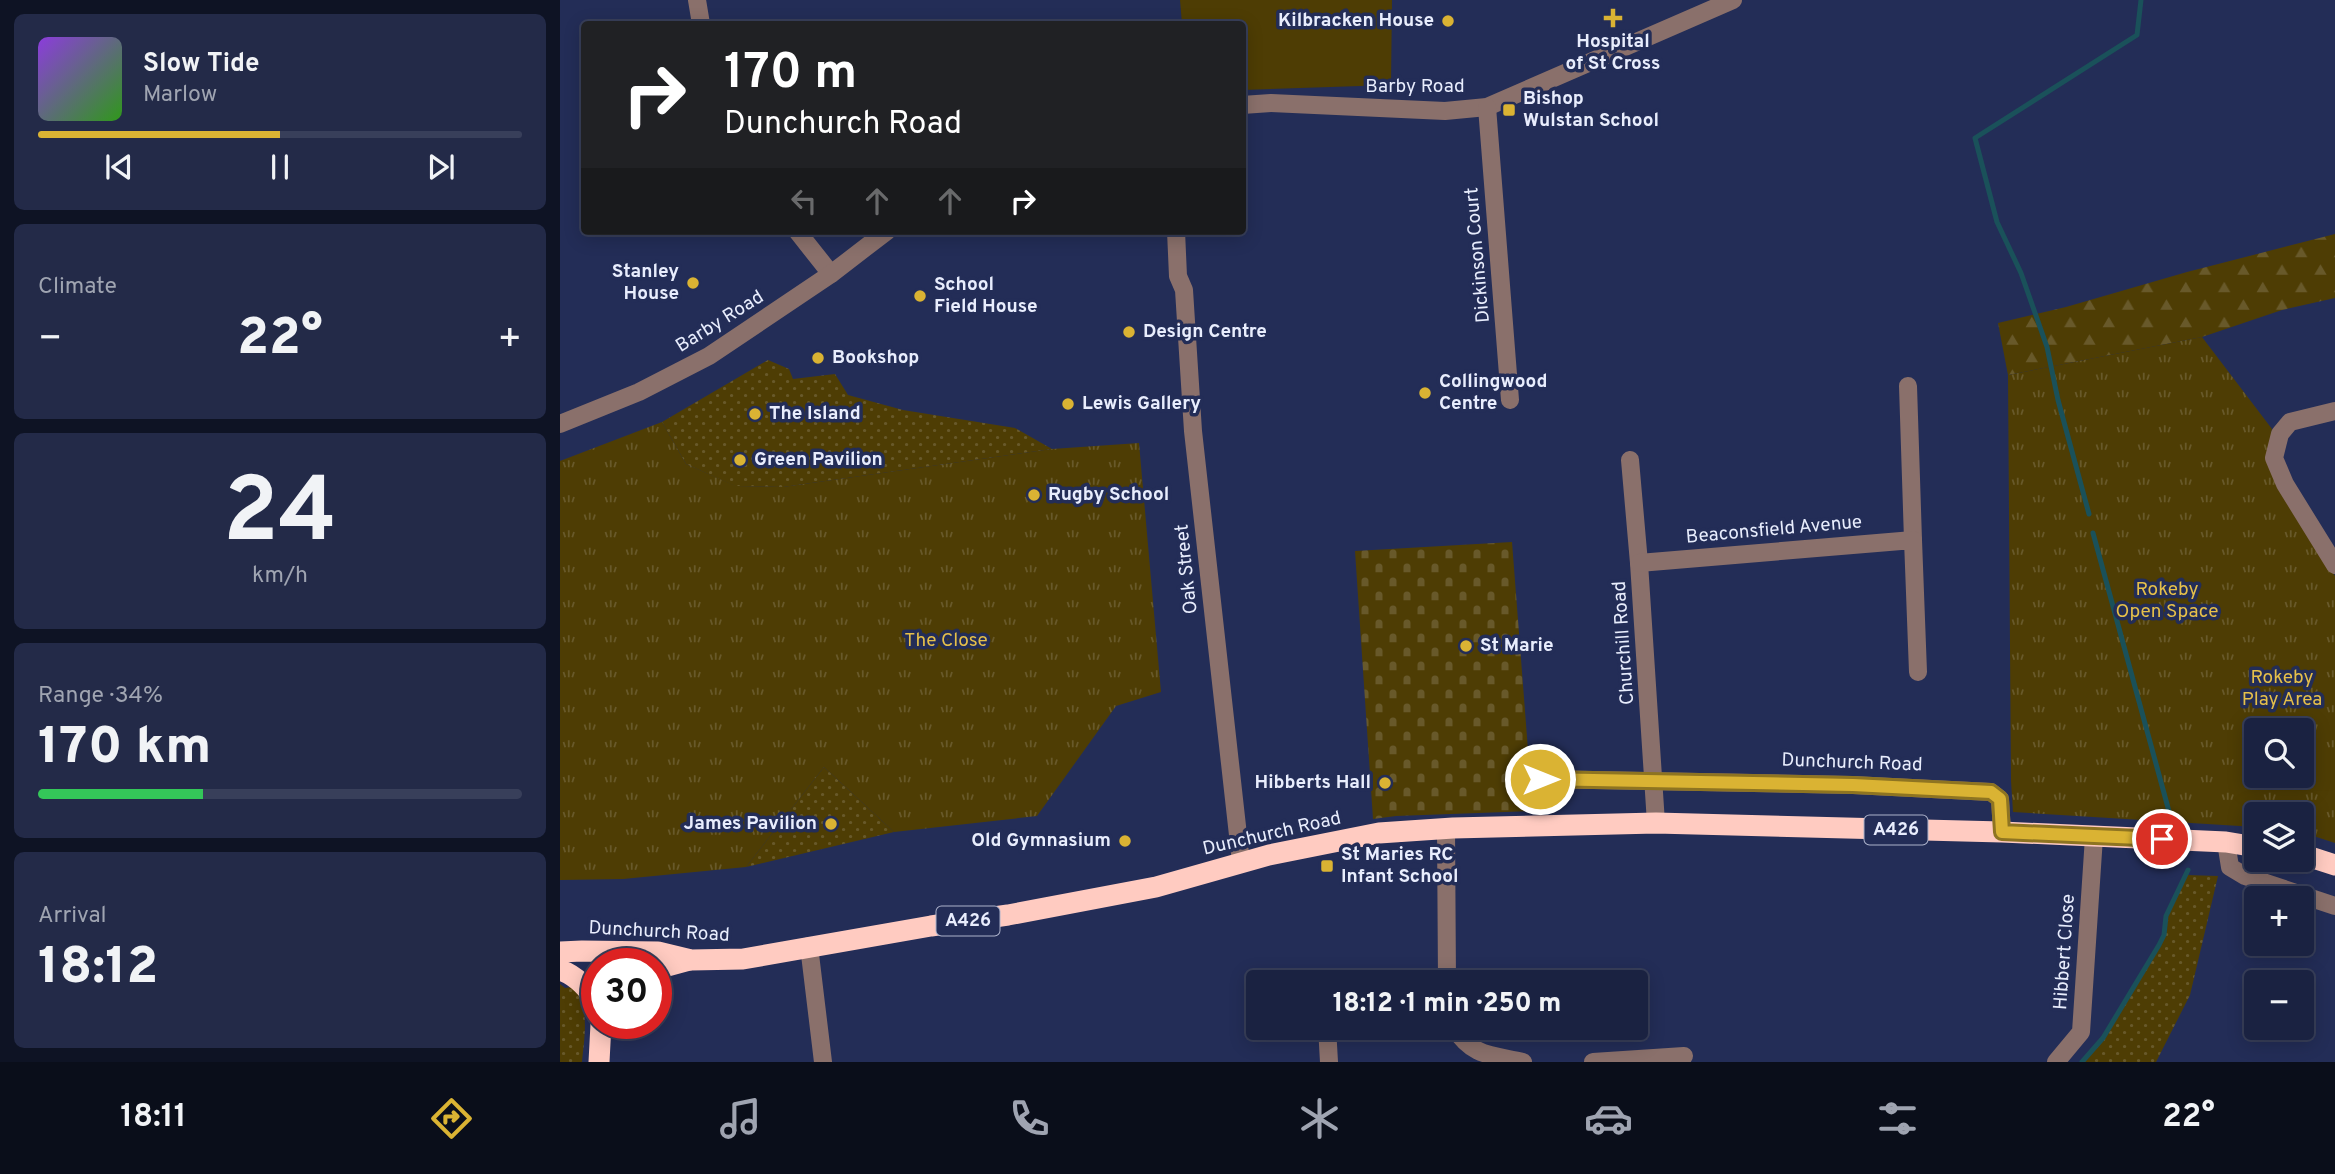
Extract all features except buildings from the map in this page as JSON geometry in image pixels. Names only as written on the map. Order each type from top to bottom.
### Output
[{"type":"highway","name":"Dunchurch Road","points":[[560,953],[658,952],[691,960],[743,959],[1116,895],[1156,887],[1241,862],[1379,832],[1656,823],[2002,832],[2244,844]]},
{"type":"highway","points":[[2314,858],[2335,865]]},
{"type":"highway","name":"A426","points":[[672,965],[691,960]]},
{"type":"highway","points":[[560,970],[581,983]]},
{"type":"highway","points":[[599,1062],[600,1039]]},
{"type":"street","points":[[697,0],[700,21]]},
{"type":"street","name":"Barby Road","points":[[1246,105],[1270,103],[1445,111],[1487,107],[1732,0]]},
{"type":"street","name":"Dickinson Court","points":[[1487,107],[1510,400]]},
{"type":"street","points":[[800,235],[831,274]]},
{"type":"street","name":"Barby Road","points":[[560,424],[639,392],[709,356],[831,274],[882,235]]},
{"type":"street","name":"Oak Street","points":[[1176,235],[1178,276],[1184,290],[1193,431],[1241,862]]},
{"type":"street","points":[[1908,386],[1918,672]]},
{"type":"street","points":[[2335,411],[2290,422],[2280,434],[2274,458],[2285,484],[2335,565]]},
{"type":"street","name":"Churchill Road","points":[[1629,460],[1639,563],[1656,823]]},
{"type":"street","name":"Beaconsfield Avenue","points":[[1639,563],[1913,540]]},
{"type":"street","name":"Dunchurch Road","points":[[1539,779],[1853,785],[1991,792],[2000,799],[2002,832]]},
{"type":"street","points":[[1446,828],[1447,970]]},
{"type":"street","name":"Hibbert Close","points":[[2056,1062],[2081,1032],[2094,836]]},
{"type":"street","points":[[2226,842],[2230,867],[2245,876],[2335,906]]},
{"type":"street","points":[[809,946],[823,1062]]},
{"type":"street","points":[[1328,1040],[1329,1062]]},
{"type":"street","points":[[1462,1040],[1474,1050],[1523,1062]]},
{"type":"street","points":[[1593,1062],[1684,1056]]},
{"type":"green space","points":[[1180,0],[1392,0],[1391,85],[1246,90],[1246,21],[1182,21]]},
{"type":"green space","points":[[2335,234],[2335,298],[2282,310],[2202,337],[2008,375],[1998,323]]},
{"type":"green space","name":"Rokeby Open Space","points":[[2202,337],[2272,429],[2267,461],[2335,576],[2335,843],[2314,836],[2314,802],[2244,802],[2244,826],[2013,812],[2008,375]]},
{"type":"green space","points":[[768,360],[789,369],[793,379],[835,374],[848,395],[903,410],[1015,428],[1052,449],[783,487],[735,486],[686,464],[662,422]]},
{"type":"green space","name":"The Close","points":[[662,422],[686,464],[736,486],[783,487],[1052,449],[1139,443],[1161,692],[1116,706],[1037,816],[894,832],[824,767],[746,867],[623,879],[560,880],[560,461]]},
{"type":"green space","points":[[1512,542],[1531,811],[1373,819],[1355,551]]},
{"type":"green space","points":[[2314,749],[2335,749],[2335,790],[2265,791],[2265,788],[2314,788]]},
{"type":"green space","points":[[824,767],[894,832],[746,867]]},
{"type":"green space","points":[[2186,875],[2218,876],[2190,995],[2156,1062],[2080,1062],[2101,1037],[2147,967],[2164,935],[2166,916]]},
{"type":"green space","points":[[560,984],[565,988],[572,987],[581,1001],[581,1039],[584,1039],[582,1062],[560,1062]]},
{"type":"waterway","points":[[2089,514],[2058,400],[2047,347],[2021,273],[1997,222],[1975,138],[2137,35],[2141,0]]},
{"type":"waterway","points":[[2093,533],[2170,815]]},
{"type":"waterway","points":[[2082,1062],[2103,1038],[2159,945],[2164,935],[2166,916],[2188,870]]},
{"type":"place","name":"Hospital of St Cross","points":[[1613,18]]},
{"type":"place","name":"Kilbracken House","points":[[1448,21]]},
{"type":"place","name":"Bishop Wulstan School","points":[[1509,110]]},
{"type":"place","name":"Stanley House","points":[[693,283]]},
{"type":"place","name":"School Field House","points":[[920,296]]},
{"type":"place","name":"Design Centre","points":[[1129,332]]},
{"type":"place","name":"Bookshop","points":[[818,358]]},
{"type":"place","name":"Collingwood Centre","points":[[1425,393]]},
{"type":"place","name":"Lewis Gallery","points":[[1068,404]]},
{"type":"place","name":"The Island","points":[[755,414]]},
{"type":"place","name":"Green Pavilion","points":[[740,460]]},
{"type":"place","name":"Rugby School","points":[[1034,495]]},
{"type":"place","name":"St Marie","points":[[1466,646]]},
{"type":"place","name":"Hibberts Hall","points":[[1385,783]]},
{"type":"place","name":"James Pavilion","points":[[831,824]]},
{"type":"place","name":"Old Gymnasium","points":[[1125,841]]},
{"type":"place","name":"St Maries RC Infant School","points":[[1327,866]]},
{"type":"route","points":[[1540,779],[1853,785],[1991,792],[2000,799],[2002,832],[2162,839]]},
{"type":"park label","name":"Rokeby Play Area","points":[[2282,689]]}]
